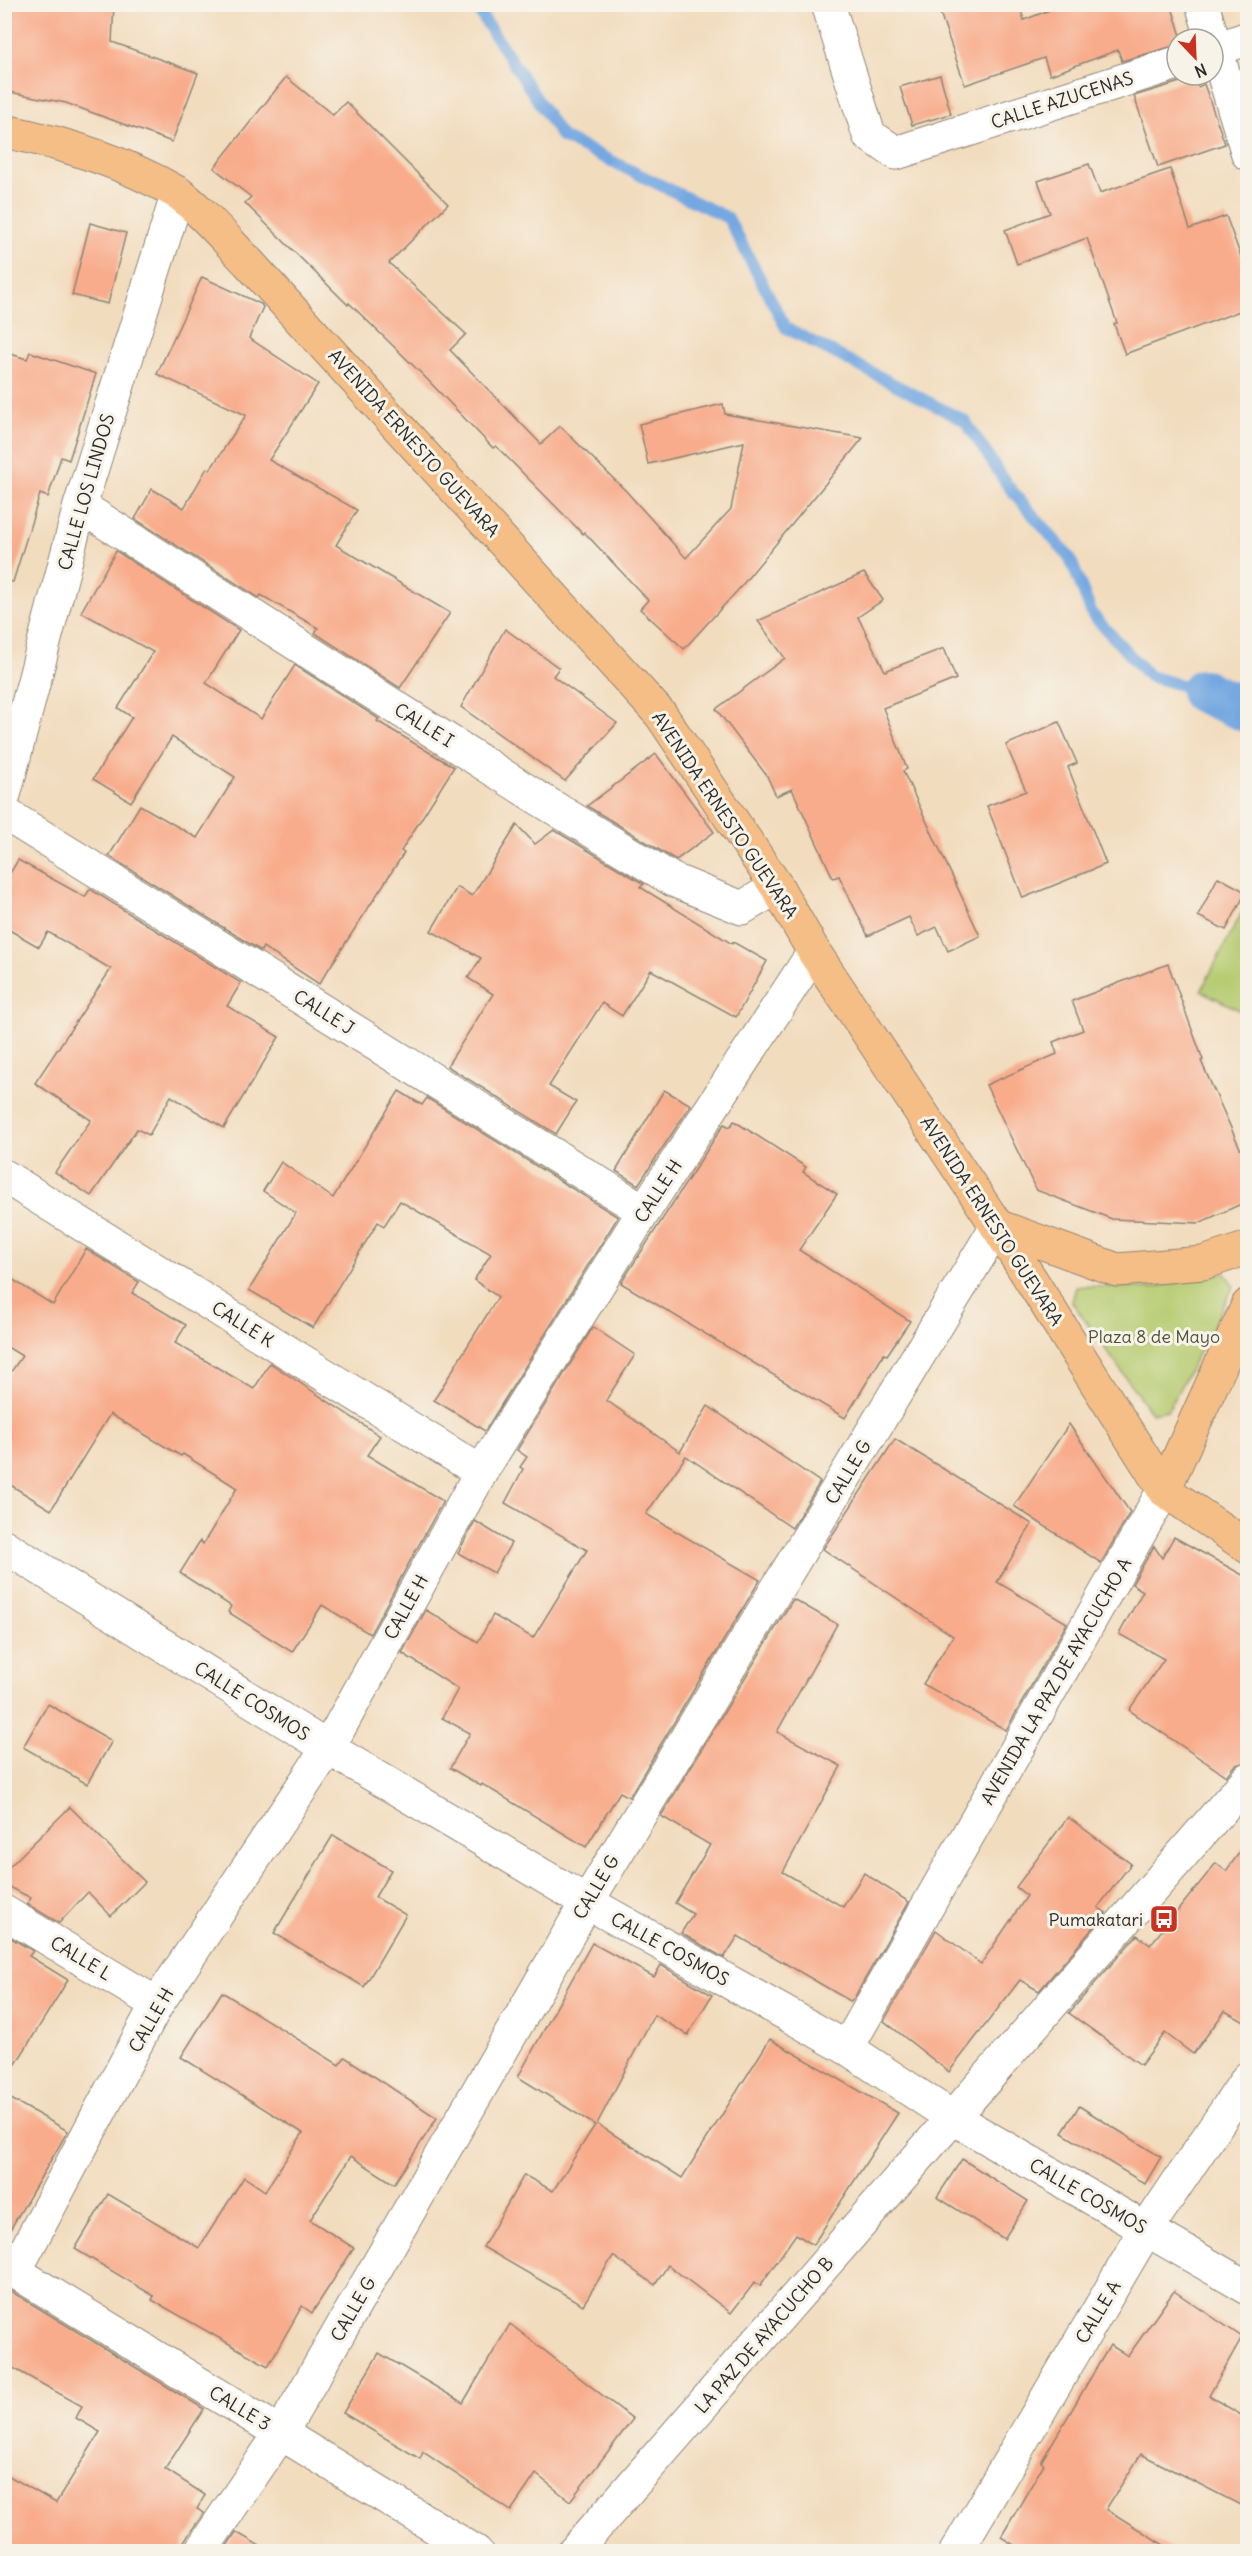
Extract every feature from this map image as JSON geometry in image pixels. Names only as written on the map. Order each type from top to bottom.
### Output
[{"type":"main road","name":"AVENIDA ERNESTO GUEVARA","points":[[4,131],[48,140],[107,160],[178,193],[248,262],[661,715],[777,887],[814,952],[997,1227],[1164,1490],[1248,1547]]},
{"type":"main road","points":[[997,1227],[1117,1269],[1203,1263],[1248,1248]]},
{"type":"main road","name":"AVENIDA LA PAZ DE AYACUCHO A","points":[[1164,1490],[1248,1305]]},
{"type":"street","name":"CALLE AZUCENAS","points":[[828,4],[869,135],[896,153],[1165,67]]},
{"type":"street","points":[[1202,4],[1208,27]]},
{"type":"street","points":[[1225,46],[1248,38]]},
{"type":"street","points":[[1225,82],[1248,154]]},
{"type":"street","name":"CALLE LOS LINDOS","points":[[4,795],[80,506],[178,193]]},
{"type":"street","name":"CALLE I","points":[[80,506],[528,791],[673,880],[742,908],[777,887]]},
{"type":"street","name":"CALLE J","points":[[4,813],[644,1211]]},
{"type":"street","name":"CALLE H","points":[[10,2268],[157,2004],[328,1748],[481,1472],[644,1211],[814,952]]},
{"type":"street","name":"CALLE K","points":[[4,1176],[481,1472]]},
{"type":"street","name":"CALLE G","points":[[200,2552],[281,2433],[586,1902],[997,1227]]},
{"type":"street","name":"AVENIDA LA PAZ DE AYACUCHO A","points":[[847,2048],[1164,1490]]},
{"type":"street","name":"CALLE COSMOS","points":[[4,1546],[328,1748],[586,1902],[847,2048],[953,2118],[1248,2288]]},
{"type":"street","name":"LA PAZ DE AYACUCHO B","points":[[574,2552],[1248,1779]]},
{"type":"street","name":"CALLE L","points":[[4,1912],[157,2004]]},
{"type":"street","name":"CALLE A","points":[[956,2552],[1146,2230],[1248,2078]]},
{"type":"street","name":"CALLE 3","points":[[10,2268],[476,2552]]},
{"type":"green space","points":[[1247,902],[1247,1014],[1201,991]]},
{"type":"green space","name":"Plaza 8 de Mayo","points":[[1224,1272],[1234,1286],[1168,1410],[1151,1413],[1072,1302],[1076,1286],[1153,1288]]},
{"type":"building","points":[[4,4],[114,4],[112,42],[198,73],[172,142],[66,103],[4,91]]},
{"type":"building","points":[[937,4],[1019,4],[1024,20],[1065,4],[1171,4],[1178,27],[1165,27],[1165,48],[1122,61],[1118,50],[1050,75],[1044,58],[965,85]]},
{"type":"building","points":[[940,75],[951,114],[912,125],[900,87]]},
{"type":"building","points":[[286,77],[333,115],[346,102],[448,204],[389,263],[466,334],[450,350],[541,444],[560,426],[626,491],[686,558],[731,509],[744,442],[648,464],[639,424],[723,404],[725,414],[863,438],[738,590],[684,649],[640,609],[648,600],[584,532],[583,534],[496,446],[493,448],[423,375],[245,203],[251,197],[214,168]]},
{"type":"building","points":[[1165,87],[1205,87],[1225,144],[1158,167],[1134,96]]},
{"type":"building","points":[[1089,164],[1100,193],[1170,169],[1190,229],[1226,216],[1248,276],[1248,308],[1125,354],[1114,324],[1117,323],[1087,238],[1017,264],[1005,230],[1050,213],[1038,181]]},
{"type":"building","points":[[90,223],[126,233],[108,304],[72,295]]},
{"type":"building","points":[[202,277],[261,304],[263,307],[249,338],[318,384],[269,460],[357,510],[336,545],[450,613],[400,688],[315,633],[318,628],[261,595],[259,598],[135,519],[152,489],[184,508],[207,468],[210,470],[246,415],[157,374]]},
{"type":"building","points":[[4,352],[27,359],[30,352],[96,374],[69,460],[61,457],[48,497],[40,494],[13,582],[4,581]]},
{"type":"building","points":[[116,551],[239,630],[206,683],[261,719],[295,665],[379,719],[377,721],[454,767],[401,851],[404,853],[319,984],[263,947],[261,951],[109,856],[140,805],[197,838],[235,777],[172,737],[131,802],[93,779],[132,717],[118,708],[153,652],[81,612]]},
{"type":"building","points":[[864,573],[883,600],[858,617],[885,671],[944,648],[956,679],[883,708],[907,769],[903,771],[980,936],[948,951],[937,927],[918,936],[909,917],[868,936],[839,876],[833,878],[792,789],[776,796],[767,776],[716,709],[785,658],[758,621]]},
{"type":"building","points":[[505,629],[559,668],[553,676],[617,723],[565,781],[461,707]]},
{"type":"building","points":[[1059,722],[1077,763],[1068,767],[1106,864],[1023,898],[987,806],[1026,791],[1006,745]]},
{"type":"building","points":[[656,754],[714,832],[676,860],[587,806]]},
{"type":"building","points":[[517,825],[535,844],[554,830],[644,884],[640,887],[732,944],[733,942],[767,961],[736,1017],[651,970],[622,1016],[602,1003],[549,1086],[576,1102],[556,1134],[447,1066],[493,994],[468,978],[481,958],[431,931],[457,887],[472,896]]},
{"type":"building","points":[[18,860],[85,897],[90,889],[241,983],[227,1006],[279,1037],[224,1128],[171,1096],[149,1135],[137,1129],[91,1196],[55,1172],[91,1120],[35,1083],[111,969],[48,932],[39,947],[4,927],[4,883]]},
{"type":"building","points":[[1218,877],[1246,892],[1226,930],[1198,916]]},
{"type":"building","points":[[1168,964],[1203,1060],[1201,1061],[1248,1166],[1248,1201],[1199,1223],[1112,1219],[1036,1190],[986,1085],[1057,1054],[1053,1042],[1083,1030],[1072,1001]]},
{"type":"building","points":[[664,1090],[691,1105],[638,1185],[616,1171]]},
{"type":"building","points":[[399,1091],[422,1105],[427,1098],[618,1217],[485,1431],[434,1400],[498,1297],[474,1280],[491,1254],[400,1201],[384,1226],[378,1222],[313,1328],[249,1290],[296,1213],[263,1191],[281,1162],[333,1198]]},
{"type":"building","points":[[734,1121],[806,1167],[803,1172],[837,1194],[799,1250],[910,1321],[887,1355],[884,1354],[845,1418],[621,1283],[724,1124],[730,1127]]},
{"type":"building","points":[[86,1249],[139,1282],[132,1293],[186,1325],[175,1343],[254,1389],[270,1363],[380,1436],[367,1455],[443,1501],[370,1634],[322,1605],[292,1652],[228,1612],[231,1606],[180,1573],[200,1541],[203,1544],[237,1488],[183,1454],[181,1456],[110,1414],[51,1510],[4,1481],[4,1382],[22,1356],[4,1345],[4,1274],[53,1305]]},
{"type":"building","points":[[593,1327],[635,1355],[606,1400],[680,1452],[708,1406],[820,1482],[792,1528],[686,1456],[646,1514],[760,1580],[629,1797],[620,1792],[586,1847],[482,1784],[481,1786],[450,1768],[470,1733],[442,1718],[458,1689],[402,1653],[426,1610],[478,1642],[493,1615],[533,1638],[587,1550],[505,1503],[523,1469],[520,1467],[527,1457],[517,1450]]},
{"type":"building","points":[[1069,1424],[1130,1512],[1101,1563],[1014,1506]]},
{"type":"building","points":[[895,1439],[1032,1524],[997,1582],[1067,1623],[1006,1730],[923,1684],[953,1636],[823,1549]]},
{"type":"building","points":[[475,1521],[511,1543],[494,1573],[458,1553]]},
{"type":"building","points":[[1174,1537],[1248,1578],[1248,1761],[1234,1766],[1226,1776],[1129,1710],[1164,1659],[1119,1634],[1143,1591],[1132,1584],[1154,1546],[1162,1558]]},
{"type":"building","points":[[793,1599],[837,1624],[777,1732],[841,1766],[783,1872],[843,1907],[864,1873],[909,1902],[854,1998],[850,2001],[738,1936],[724,1958],[681,1933],[693,1914],[675,1903],[710,1845],[661,1816]]},
{"type":"building","points":[[48,1704],[112,1741],[87,1784],[23,1747]]},
{"type":"building","points":[[70,1807],[145,1882],[111,1916],[88,1892],[59,1923],[27,1904],[31,1898],[4,1884],[4,1872]]},
{"type":"building","points":[[1068,1817],[1131,1864],[1098,1907],[1106,1913],[1039,1991],[1020,1980],[949,2072],[884,2021],[936,1930],[981,1964],[1027,1896],[1016,1887]]},
{"type":"building","points":[[333,1835],[391,1870],[375,1897],[406,1915],[364,1987],[274,1933]]},
{"type":"building","points":[[1248,1841],[1248,2024],[1225,2011],[1193,2054],[1165,2033],[1141,2065],[1069,2013],[1137,1935],[1150,1945],[1216,1863],[1226,1871]]},
{"type":"building","points":[[8,1936],[33,1951],[29,1956],[68,1980],[4,2083],[4,1941]]},
{"type":"building","points":[[592,1943],[654,1977],[661,1965],[712,1995],[688,2035],[654,2015],[597,2124],[682,2178],[770,2039],[898,2113],[813,2245],[796,2234],[760,2286],[755,2282],[731,2313],[668,2265],[655,2285],[613,2256],[583,2305],[483,2247],[524,2175],[553,2191],[595,2125],[518,2077]]},
{"type":"building","points":[[222,1992],[339,2065],[345,2057],[437,2118],[394,2184],[351,2156],[310,2220],[354,2248],[312,2313],[302,2306],[268,2366],[152,2300],[154,2296],[75,2249],[108,2194],[199,2248],[244,2177],[265,2191],[303,2133],[181,2057]]},
{"type":"building","points":[[4,2095],[68,2131],[4,2240]]},
{"type":"building","points":[[1079,2106],[1161,2157],[1145,2184],[1062,2133]]},
{"type":"building","points":[[962,2159],[1028,2201],[1004,2239],[937,2197]]},
{"type":"building","points":[[4,2287],[204,2409],[165,2469],[205,2495],[197,2509],[204,2513],[184,2541],[181,2552],[4,2552],[4,2473],[56,2503],[100,2432],[76,2418],[82,2406],[4,2363]]},
{"type":"building","points":[[1174,2291],[1242,2337],[1209,2396],[1248,2419],[1248,2509],[1141,2454],[1106,2509],[1175,2552],[1025,2552],[1001,2537],[1044,2464],[1041,2462],[1110,2345],[1128,2356]]},
{"type":"building","points":[[510,2324],[633,2419],[570,2501],[536,2474],[511,2511],[423,2452],[420,2459],[343,2413],[379,2353],[463,2403]]},
{"type":"building","points":[[236,2532],[270,2552],[223,2552]]},
{"type":"waterway","points":[[474,4],[562,137],[728,218],[786,328],[965,421],[1008,486],[1070,558],[1092,614],[1149,676],[1202,691]]},
{"type":"waterway","points":[[1202,691],[1248,711]]},
{"type":"place","name":"Pumakatari","points":[[1164,1919]]}]
